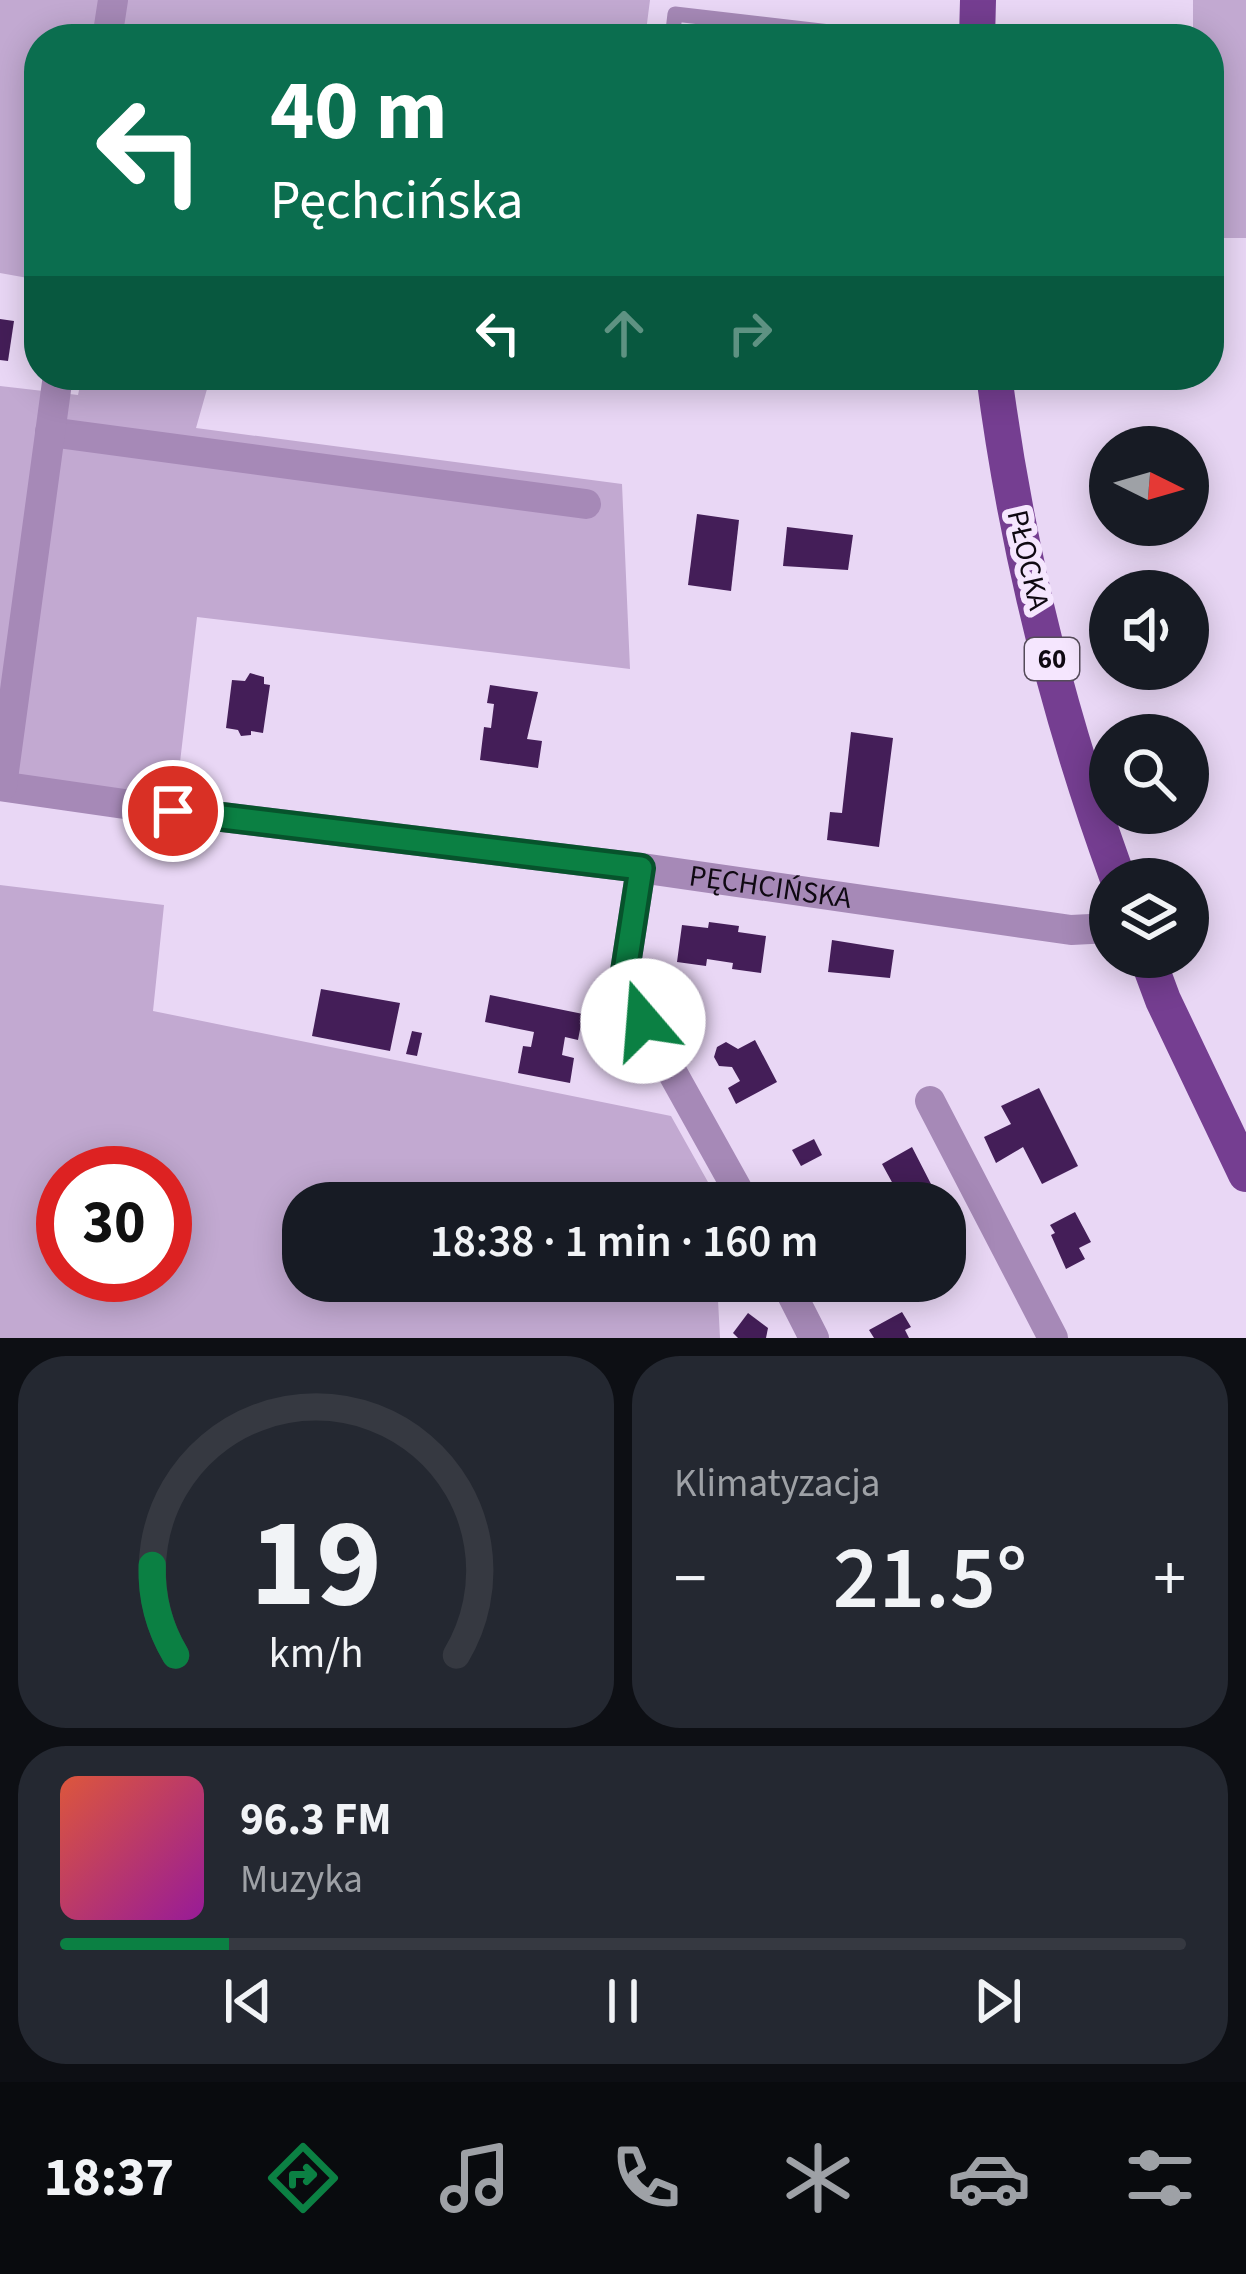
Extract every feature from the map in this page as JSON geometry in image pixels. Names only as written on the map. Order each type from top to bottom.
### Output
[{"type":"main road","name":"PŁOCKA","points":[[997,390],[1020,530],[1066,716],[1111,858]]},
{"type":"main road","points":[[1155,978],[1246,1174]]},
{"type":"street","points":[[1,786],[56,390]]},
{"type":"street","points":[[50,432],[586,504]]},
{"type":"street","name":"PĘCHCIŃSKA","points":[[1,786],[1089,929]]},
{"type":"street","points":[[641,868],[623,984],[733,1182]]},
{"type":"street","points":[[930,1101],[1053,1338]]},
{"type":"street","points":[[796,1302],[814,1338]]},
{"type":"lane","points":[[674,24],[675,14],[750,24]]},
{"type":"shaded area","points":[[0,0],[650,0],[647,24],[24,24],[24,277],[0,273]]},
{"type":"shaded area","points":[[1193,0],[1246,0],[1246,238],[1224,238],[1224,24],[1193,24]]},
{"type":"shaded area","points":[[0,386],[78,395],[79,390],[207,390],[196,428],[622,484],[630,669],[197,617],[175,805],[0,784]]},
{"type":"shaded area","points":[[0,885],[164,905],[153,1011],[671,1116],[708,1182],[282,1182],[282,1302],[718,1302],[720,1338],[0,1338]]},
{"type":"building","points":[[0,319],[14,321],[8,361],[0,360]]},
{"type":"building","points":[[697,514],[739,520],[731,591],[688,585]]},
{"type":"building","points":[[787,527],[853,535],[848,570],[783,566]]},
{"type":"building","points":[[250,673],[264,677],[264,684],[270,685],[263,733],[251,731],[241,736],[238,730],[226,728],[232,680],[245,681]]},
{"type":"building","points":[[490,685],[538,692],[527,739],[542,741],[538,768],[480,760],[484,727],[491,728]]},
{"type":"building","points":[[851,732],[893,738],[879,847],[827,840],[830,812],[842,813]]},
{"type":"building","points":[[709,922],[766,936],[761,973],[707,959],[706,966],[677,962],[682,925],[708,928]]},
{"type":"building","points":[[832,940],[894,950],[890,978],[828,972]]},
{"type":"building","points":[[321,989],[400,1003],[390,1051],[312,1036]]},
{"type":"building","points":[[490,995],[583,1014],[578,1040],[565,1037],[562,1055],[574,1058],[570,1083],[518,1073],[523,1046],[531,1047],[534,1032],[485,1022]]},
{"type":"building","points":[[412,1031],[422,1033],[417,1056],[406,1054]]},
{"type":"building","points":[[755,1040],[777,1082],[736,1104],[728,1088],[740,1081],[732,1067],[719,1066],[714,1057],[717,1047],[726,1042],[738,1049]]},
{"type":"building","points":[[1039,1088],[1078,1166],[1042,1184],[1023,1147],[996,1163],[984,1137],[1011,1124],[1001,1106]]},
{"type":"building","points":[[814,1139],[822,1155],[801,1166],[792,1150]]},
{"type":"building","points":[[912,1147],[930,1182],[892,1182],[882,1164]]},
{"type":"building","points":[[1075,1212],[1091,1242],[1079,1248],[1085,1259],[1066,1269],[1050,1225]]},
{"type":"building","points":[[902,1312],[911,1327],[905,1330],[909,1338],[874,1338],[869,1330]]},
{"type":"building","points":[[748,1313],[768,1328],[766,1338],[738,1338],[733,1333]]},
{"type":"route","points":[[173,811],[641,868],[623,984],[643,1021]]}]
